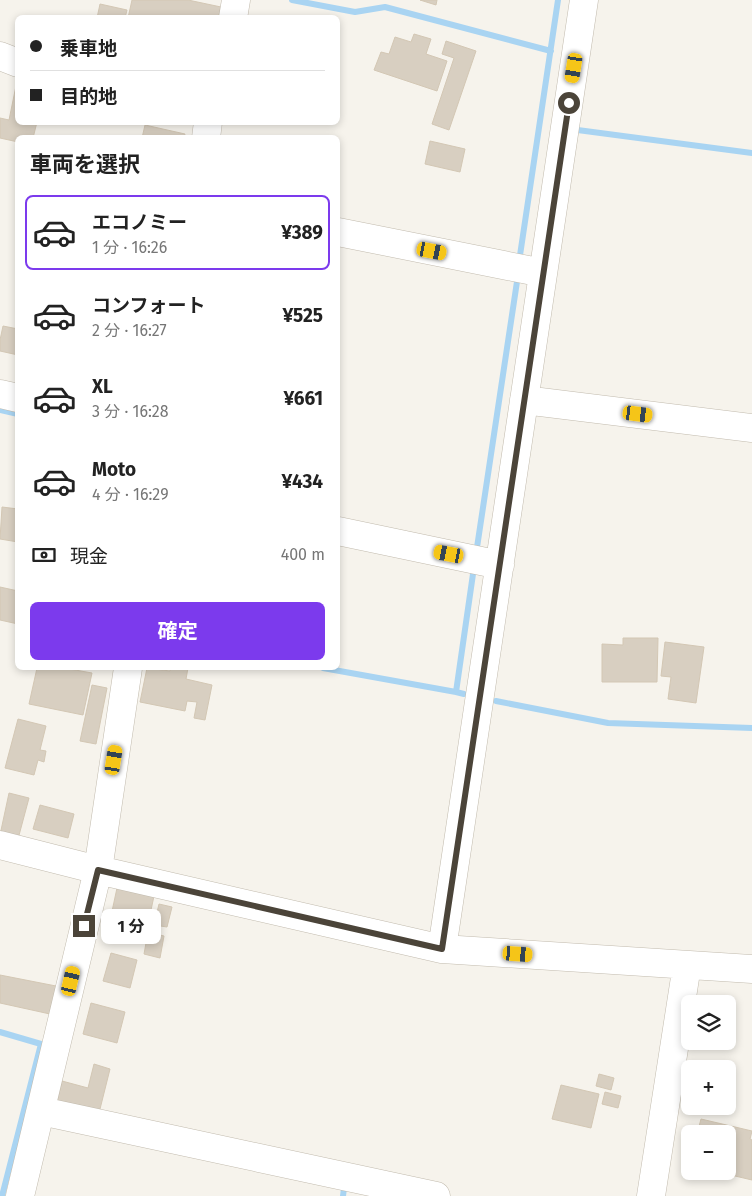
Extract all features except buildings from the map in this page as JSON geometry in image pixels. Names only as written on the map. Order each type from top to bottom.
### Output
[{"type":"street","points":[[233,15],[236,0]]},
{"type":"street","points":[[442,949],[483,561],[524,400],[526,269],[565,128],[584,0]]},
{"type":"street","points":[[0,56],[15,62]]},
{"type":"street","points":[[340,232],[526,269]]},
{"type":"street","points":[[0,394],[15,397]]},
{"type":"street","points":[[524,400],[752,428]]},
{"type":"street","points":[[340,531],[483,561]]},
{"type":"street","points":[[20,1196],[98,870],[128,670]]},
{"type":"street","points":[[0,845],[98,870],[442,949],[686,974],[752,969]]},
{"type":"street","points":[[651,1196],[686,974]]},
{"type":"street","points":[[41,1111],[436,1196]]},
{"type":"waterway","points":[[292,0],[355,12],[385,7],[551,51]]},
{"type":"waterway","points":[[519,262],[558,0]]},
{"type":"waterway","points":[[570,129],[752,153]]},
{"type":"waterway","points":[[476,554],[518,275]]},
{"type":"waterway","points":[[0,410],[15,413]]},
{"type":"waterway","points":[[334,670],[456,692],[474,567]]},
{"type":"waterway","points":[[456,692],[464,694]]},
{"type":"waterway","points":[[496,701],[608,723],[752,728]]},
{"type":"waterway","points":[[0,1032],[41,1044],[2,1196]]},
{"type":"waterway","points":[[343,1196],[344,1188]]},
{"type":"route","points":[[84,926],[98,870],[442,949],[569,103]]}]
